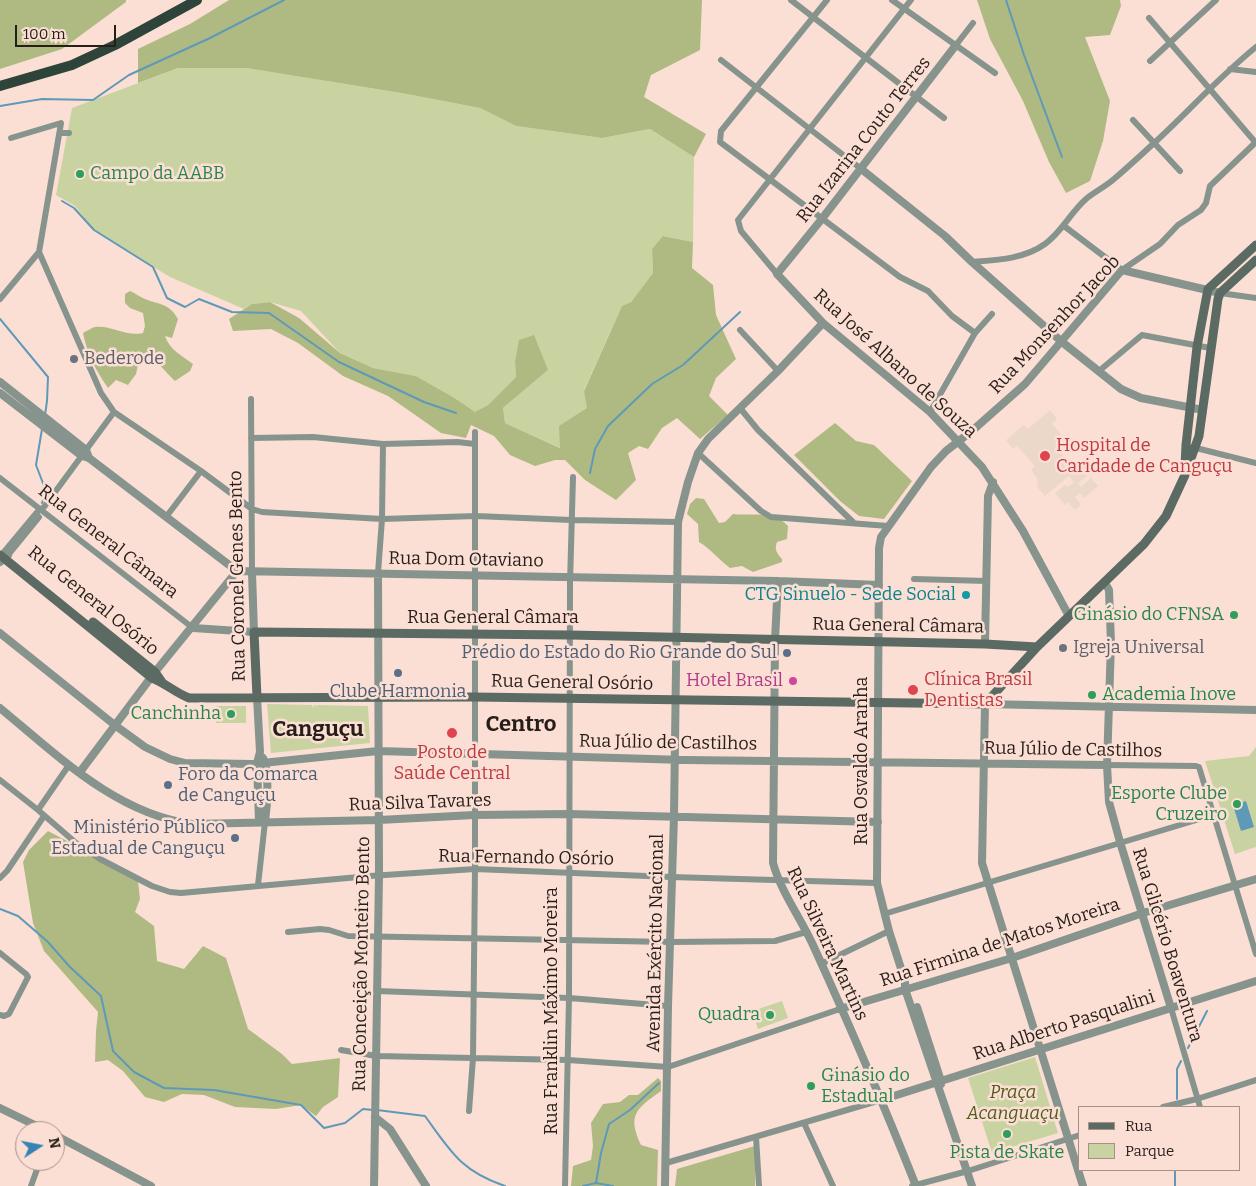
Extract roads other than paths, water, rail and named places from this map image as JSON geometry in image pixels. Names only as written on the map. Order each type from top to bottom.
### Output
[{"type":"highway","points":[[0,86],[72,65],[115,45],[197,0]]},
{"type":"main road","points":[[1185,475],[1186,445],[1197,347],[1208,289],[1256,245]]},
{"type":"main road","points":[[985,704],[1037,647],[1144,544],[1166,516],[1196,449],[1203,410],[1210,348],[1220,293],[1253,263],[1241,259]]},
{"type":"main road","name":"Rua General Osório","points":[[2,556],[162,682],[189,698],[474,697],[985,704]]},
{"type":"main road","name":"Rua General Câmara","points":[[254,632],[570,634],[878,643],[985,644],[1037,647]]},
{"type":"main road","name":"Rua Coronel Genes Bento","points":[[254,632],[257,698]]},
{"type":"street","points":[[790,0],[944,118]]},
{"type":"street","points":[[827,0],[721,131],[720,142],[821,220],[900,277],[928,291],[952,316],[975,333]]},
{"type":"street","points":[[892,0],[995,73]]},
{"type":"street","points":[[769,180],[911,0]]},
{"type":"street","points":[[1150,61],[1216,0]]},
{"type":"street","points":[[1149,18],[1256,143]]},
{"type":"street","name":"Rua Izarina Couto Terres","points":[[777,274],[973,23]]},
{"type":"street","points":[[972,262],[1002,260],[1023,255],[1044,245],[1064,226],[1086,198],[1112,181],[1230,69],[1256,47]]},
{"type":"street","points":[[721,60],[945,236],[1062,342],[1120,389],[1132,395],[1203,410]]},
{"type":"street","points":[[1230,69],[1256,72]]},
{"type":"street","points":[[1133,120],[1180,171]]},
{"type":"street","points":[[0,299],[39,252],[62,124],[60,122],[11,138]]},
{"type":"street","points":[[60,133],[68,134]]},
{"type":"street","name":"Rua Monsenhor Jacob","points":[[881,537],[931,467],[946,451],[1025,384],[1122,270],[1160,244],[1178,225],[1201,210],[1206,203],[1210,186],[1256,143]]},
{"type":"street","name":"Rua José Albano de Souza","points":[[769,180],[738,220],[741,232],[823,323],[930,412],[982,467],[1023,531],[1069,616]]},
{"type":"street","points":[[1064,226],[1122,270],[1220,293],[1256,298]]},
{"type":"street","points":[[39,252],[101,393],[114,412],[252,509],[275,513],[382,519],[476,516],[678,522]]},
{"type":"street","points":[[930,412],[975,333],[992,314]]},
{"type":"street","name":"Avenida Exército Nacional","points":[[665,1186],[671,877],[674,816],[678,522],[688,482],[698,453],[708,439],[778,371],[823,323]]},
{"type":"street","points":[[740,330],[778,371]]},
{"type":"street","points":[[1099,371],[1142,335],[1210,348]]},
{"type":"street","points":[[0,382],[12,397],[237,571],[80,772]]},
{"type":"street","points":[[0,393],[12,397]]},
{"type":"street","name":"Rua Coronel Genes Bento","points":[[251,399],[254,632]]},
{"type":"street","points":[[740,408],[758,430],[853,522]]},
{"type":"street","points":[[2,556],[86,455],[114,412]]},
{"type":"street","points":[[469,1111],[473,1058],[474,994],[475,432]]},
{"type":"street","points":[[251,438],[313,437],[383,444],[457,442],[475,444]]},
{"type":"street","name":"Rua Conceição Monteiro Bento","points":[[374,1186],[379,875],[378,573],[382,519],[383,444]]},
{"type":"street","points":[[1186,445],[1256,463]]},
{"type":"street","points":[[698,453],[760,511],[771,517],[888,526]]},
{"type":"street","points":[[166,517],[200,471]]},
{"type":"street","name":"Rua Franklin Máximo Moreira","points":[[565,1186],[569,998],[570,577],[573,476]]},
{"type":"street","name":"Rua General Câmara","points":[[0,478],[192,628],[254,632]]},
{"type":"street","points":[[985,644],[988,496],[993,482]]},
{"type":"street","name":"Rua Osvaldo Aranha","points":[[881,537],[877,703],[877,883],[889,931],[972,1186]]},
{"type":"street","name":"Rua Dom Otaviano","points":[[237,571],[778,581],[879,585]]},
{"type":"street","points":[[914,579],[987,581]]},
{"type":"street","name":"Rua Silveira Martins","points":[[778,581],[774,640],[773,863],[779,880],[821,964],[881,1100],[914,1186]]},
{"type":"street","name":"Rua Glicério Boaventura","points":[[1105,583],[1109,590],[1111,634],[1107,765],[1109,802],[1200,1106]]},
{"type":"street","name":"Rua Júlio de Castilhos","points":[[0,633],[145,747],[185,763],[261,763],[378,751],[674,760],[1196,766],[1199,768],[1213,815]]},
{"type":"street","name":"Rua Coronel Genes Bento","points":[[257,698],[261,763],[267,790],[262,822]]},
{"type":"street","points":[[1078,1170],[982,863],[985,704],[1256,710]]},
{"type":"street","name":"Rua Silva Tavares","points":[[0,708],[69,765],[125,801],[177,822],[192,824],[379,820],[474,815],[569,814],[878,822]]},
{"type":"street","name":"Rua Coronel Genes Bento","points":[[258,885],[263,833],[258,790],[261,763]]},
{"type":"street","points":[[38,810],[69,765]]},
{"type":"street","name":"Rua Fernando Osório","points":[[0,780],[76,843],[100,859],[152,886],[170,892],[181,893],[379,875],[475,869],[877,883]]},
{"type":"street","points":[[258,790],[267,790]]},
{"type":"street","points":[[884,914],[1213,815],[1256,954]]},
{"type":"street","points":[[0,878],[7,871],[44,816]]},
{"type":"street","points":[[0,865],[7,871]]},
{"type":"street","name":"Rua Firmina de Matos Moreira","points":[[668,1067],[907,986],[1012,958],[1143,913],[1256,879]]},
{"type":"street","points":[[288,932],[320,929],[348,936],[670,942],[775,940],[806,932]]},
{"type":"street","points":[[821,964],[889,931]]},
{"type":"street","points":[[0,953],[28,977],[9,1014],[0,1015]]},
{"type":"street","name":"Rua Alberto Pasqualini","points":[[881,1100],[939,1084],[1041,1049],[1256,981]]},
{"type":"street","points":[[377,991],[569,998],[668,1006]]},
{"type":"street","points":[[341,1050],[376,1056],[568,1060],[668,1067]]},
{"type":"street","points":[[1167,1106],[1197,1099],[1256,1080]]},
{"type":"street","points":[[666,1163],[881,1100]]},
{"type":"street","points":[[0,1108],[27,1121]]},
{"type":"street","points":[[375,1115],[390,1129],[426,1186]]},
{"type":"street","points":[[804,1123],[833,1186]]},
{"type":"street","points":[[914,1186],[968,1171],[1078,1136]]},
{"type":"street","points":[[756,1137],[759,1186]]},
{"type":"street","points":[[65,1140],[152,1186]]},
{"type":"street","points":[[30,1186],[36,1171]]},
{"type":"street","points":[[1078,1171],[1083,1186]]},
{"type":"water","points":[[1246,801],[1254,827],[1241,831],[1233,805]]},
{"type":"waterway","points":[[0,106],[42,99],[93,100],[129,75],[210,38],[284,0]]},
{"type":"waterway","points":[[1006,0],[1024,55],[1062,157]]},
{"type":"waterway","points":[[62,201],[74,208],[94,230],[153,267],[167,298],[185,307],[199,299],[232,312],[269,313],[339,362],[424,402],[456,413]]},
{"type":"waterway","points":[[590,473],[595,449],[608,426],[652,384],[683,365],[740,312]]},
{"type":"waterway","points":[[0,319],[48,377],[45,415]]},
{"type":"waterway","points":[[42,429],[36,465],[46,491],[42,503]]},
{"type":"waterway","points":[[0,909],[18,916],[48,942],[69,966],[101,996],[113,1051],[134,1072],[164,1088],[214,1090],[301,1105],[324,1128],[345,1123],[363,1109],[373,1110]]},
{"type":"waterway","points":[[1188,1048],[1207,1011]]},
{"type":"waterway","points":[[1177,1099],[1177,1069],[1181,1061]]},
{"type":"waterway","points":[[596,1183],[601,1153],[609,1124],[630,1110],[659,1083]]},
{"type":"waterway","points":[[377,1110],[425,1116],[450,1150],[467,1167],[505,1186]]},
{"type":"waterway","points":[[1175,1171],[1175,1186]]},
{"type":"waterway","points":[[583,1186],[596,1183],[613,1186]]},
{"type":"place","name":"Campo da AABB","points":[[80,174]]},
{"type":"place","name":"Bederode","points":[[74,359]]},
{"type":"place","name":"Hospital de Caridade de Canguçu","points":[[1045,456]]},
{"type":"place","name":"CTG Sinuelo - Sede Social","points":[[966,595]]},
{"type":"place","name":"Ginásio do CFNSA","points":[[1234,615]]},
{"type":"place","name":"Igreja Universal","points":[[1063,648]]},
{"type":"place","name":"Prédio do Estado do Rio Grande do Sul","points":[[787,653]]},
{"type":"place","name":"Clube Harmonia","points":[[398,673]]},
{"type":"place","name":"Hotel Brasil","points":[[793,681]]},
{"type":"place","name":"Clínica Brasil Dentistas","points":[[913,690]]},
{"type":"place","name":"Academia Inove","points":[[1092,695]]},
{"type":"place","name":"Canchinha","points":[[231,714]]},
{"type":"place","name":"Posto de Saúde Central","points":[[452,733]]},
{"type":"place","name":"Foro da Comarca de Canguçu","points":[[168,785]]},
{"type":"place","name":"Esporte Clube Cruzeiro","points":[[1237,804]]},
{"type":"place","name":"Ministério Público Estadual de Canguçu","points":[[235,838]]},
{"type":"place","name":"Quadra","points":[[770,1015]]},
{"type":"place","name":"Ginásio do Estadual","points":[[811,1086]]},
{"type":"place","name":"Pista de Skate","points":[[1007,1134]]},
{"type":"district","name":"Centro","points":[[521,725]]},
{"type":"district","name":"Canguçu","points":[[318,730]]},
{"type":"park label","name":"Praça Acanguaçu","points":[[1013,1103]]}]
